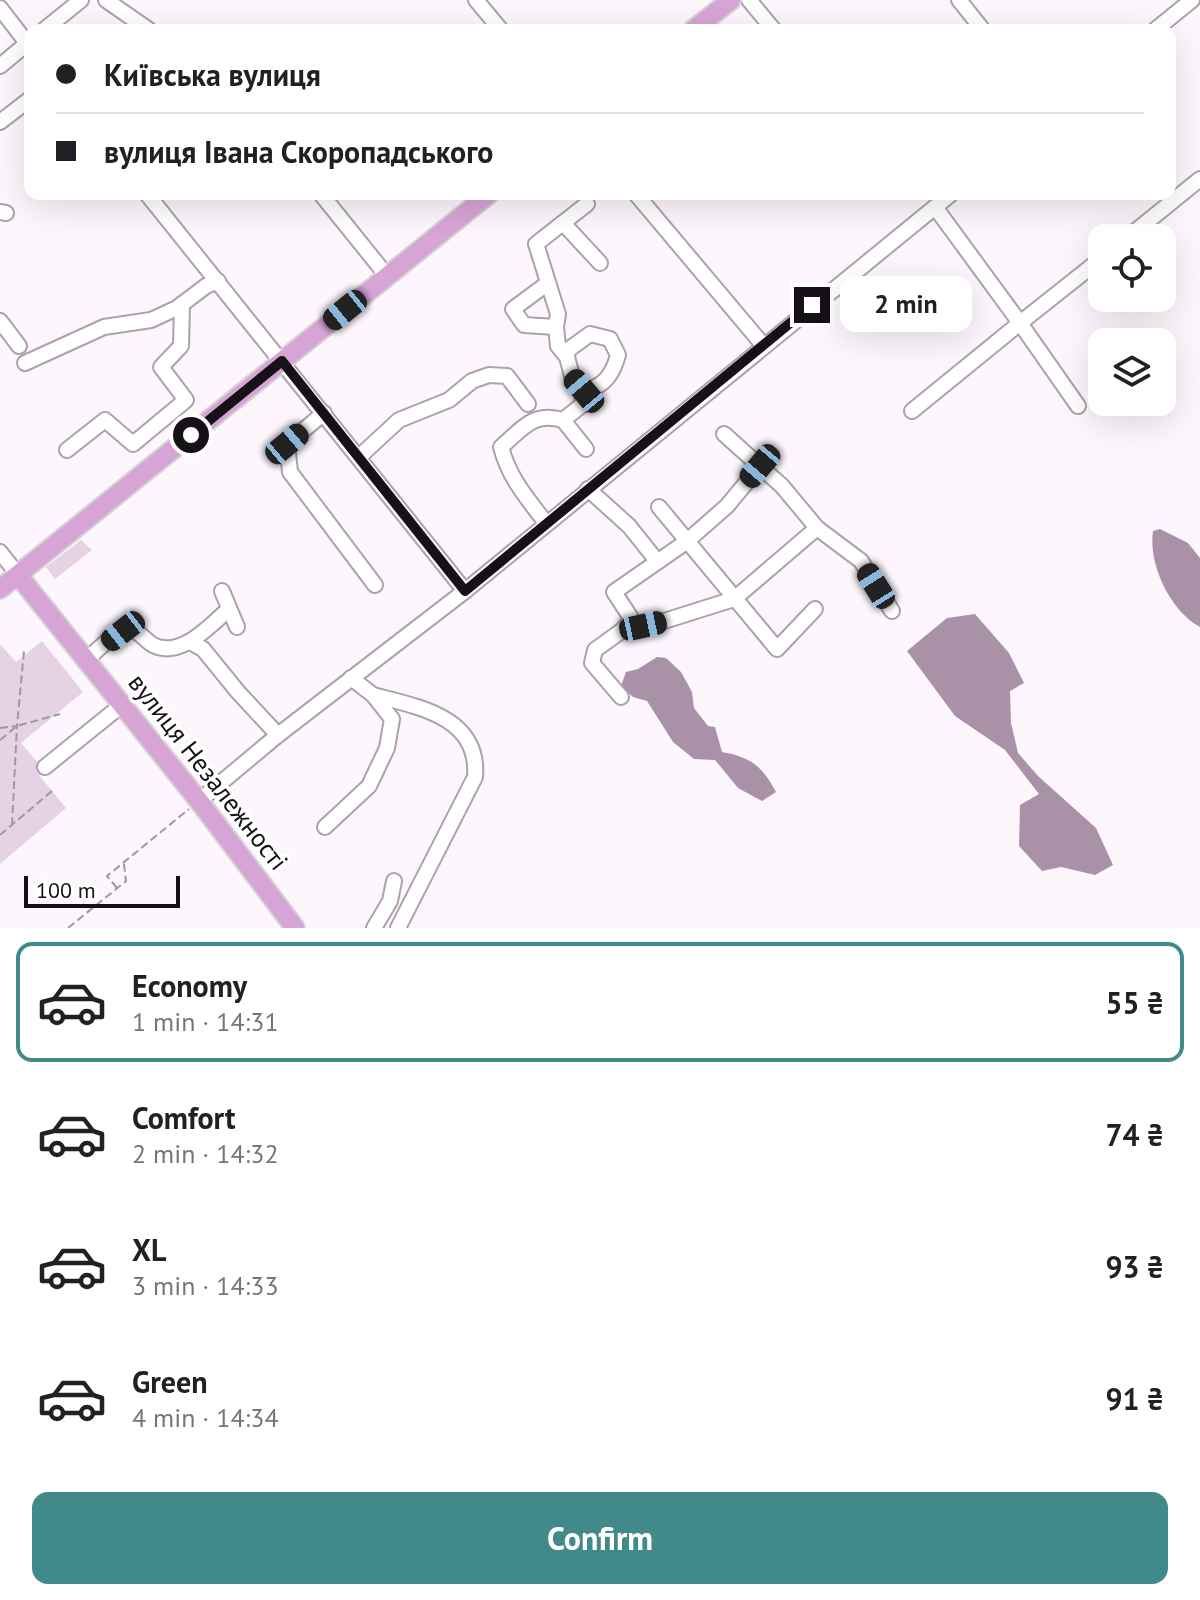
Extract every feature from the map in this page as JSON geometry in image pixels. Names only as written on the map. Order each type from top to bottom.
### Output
[{"type":"main road","points":[[701,24],[731,0]]},
{"type":"main road","points":[[0,589],[482,200]]},
{"type":"main road","name":"вулиця Незалежності","points":[[18,575],[123,704],[295,928]]},
{"type":"street","points":[[51,24],[81,0]]},
{"type":"street","points":[[106,0],[140,24]]},
{"type":"street","points":[[476,0],[496,24]]},
{"type":"street","points":[[749,0],[769,24]]},
{"type":"street","points":[[959,0],[978,24]]},
{"type":"street","points":[[1162,24],[1192,0]]},
{"type":"street","points":[[0,8],[24,38]]},
{"type":"street","points":[[0,66],[24,48]]},
{"type":"street","points":[[0,122],[24,104]]},
{"type":"street","points":[[1176,198],[1200,179]]},
{"type":"street","points":[[152,200],[465,591]]},
{"type":"street","points":[[326,200],[387,276]]},
{"type":"street","points":[[641,200],[763,345]]},
{"type":"street","points":[[199,801],[278,735],[465,591],[944,200]]},
{"type":"street","points":[[1144,224],[1174,200]]},
{"type":"street","points":[[567,357],[558,346],[558,314],[536,244],[587,204]]},
{"type":"street","points":[[935,207],[1078,406]]},
{"type":"street","points":[[563,223],[600,263]]},
{"type":"street","points":[[912,411],[1088,269]]},
{"type":"street","points":[[25,363],[104,327],[151,320],[218,281]]},
{"type":"street","points":[[548,283],[513,309],[524,325],[556,327]]},
{"type":"street","points":[[67,450],[105,420],[133,444],[186,400],[161,367],[181,346],[182,304]]},
{"type":"street","points":[[0,321],[19,346]]},
{"type":"street","points":[[563,420],[582,405],[584,391],[572,376],[568,350],[590,334],[610,339],[618,355],[613,373],[596,389],[584,391]]},
{"type":"street","points":[[359,457],[399,420],[449,400],[472,381],[489,375],[507,376],[528,404]]},
{"type":"street","points":[[324,413],[287,444],[290,472],[375,585]]},
{"type":"street","points":[[546,523],[515,483],[506,467],[501,447],[533,420],[547,415],[563,420],[586,449]]},
{"type":"street","points":[[724,434],[782,486],[817,528],[861,561],[892,611]]},
{"type":"street","points":[[621,697],[592,663],[595,650],[624,629],[631,618],[614,592],[686,542],[727,506],[760,466]]},
{"type":"street","points":[[588,489],[629,526],[657,561]]},
{"type":"street","points":[[659,507],[777,649],[815,609]]},
{"type":"street","points":[[624,629],[661,622],[734,599],[817,528]]},
{"type":"street","points":[[0,552],[18,575]]},
{"type":"street","points":[[222,591],[237,627]]},
{"type":"street","points":[[87,659],[123,631],[133,630],[153,645],[168,649],[190,642],[228,610]]},
{"type":"street","points":[[190,642],[203,649],[278,735]]},
{"type":"street","points":[[325,827],[369,786],[387,748],[392,719],[373,695],[351,678]]},
{"type":"street","points":[[373,695],[424,708],[465,732],[476,761],[475,777],[398,928]]},
{"type":"street","points":[[45,767],[123,704]]},
{"type":"street","points":[[374,928],[390,901],[394,881]]},
{"type":"path","points":[[12,825],[24,651]]},
{"type":"path","points":[[0,728],[60,714]]},
{"type":"path","points":[[0,740],[17,726]]},
{"type":"path","points":[[0,835],[52,791]]},
{"type":"path","points":[[117,888],[107,876],[199,801]]},
{"type":"path","points":[[68,928],[126,881],[123,863]]},
{"type":"shaded area","points":[[1160,529],[1188,543],[1200,558],[1200,627],[1179,610],[1163,585],[1152,544],[1153,531]]},
{"type":"shaded area","points":[[81,540],[92,550],[55,579],[46,567]]},
{"type":"shaded area","points":[[975,614],[1009,653],[1024,683],[1010,691],[1011,723],[1018,753],[1038,776],[1096,828],[1113,865],[1095,875],[1061,867],[1042,871],[1019,846],[1020,805],[1039,794],[1005,750],[955,716],[907,651],[947,618]]},
{"type":"shaded area","points":[[42,641],[83,692],[21,743],[44,770],[39,775],[66,808],[0,864],[0,644],[16,662]]},
{"type":"shaded area","points":[[657,657],[666,658],[681,672],[692,692],[694,708],[708,726],[715,727],[722,752],[755,764],[776,792],[762,801],[738,788],[715,760],[694,759],[673,742],[647,701],[633,697],[621,686],[626,672],[638,669]]},
{"type":"route","points":[[191,435],[282,361],[465,591],[812,305]]}]
